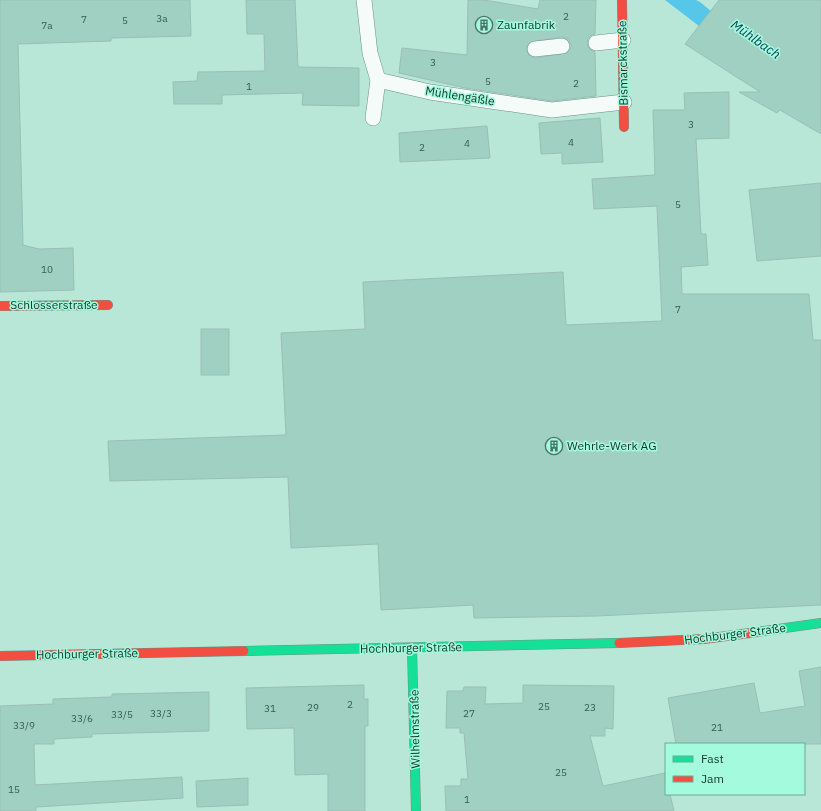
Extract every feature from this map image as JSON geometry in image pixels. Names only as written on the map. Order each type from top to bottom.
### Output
[{"type":"street","name":"Bismarckstraße","points":[[622,0],[624,127]]},
{"type":"street","name":"Schlosserstraße","points":[[0,306],[108,305]]},
{"type":"street","name":"Hochburger Straße","points":[[0,656],[617,643],[704,639],[821,623]]},
{"type":"street","name":"Wilhelmstraße","points":[[412,648],[416,811]]},
{"type":"lane","points":[[364,0],[370,53],[378,80],[373,118]]},
{"type":"lane","points":[[596,42],[623,40]]},
{"type":"lane","points":[[535,49],[562,46]]},
{"type":"lane","name":"Mühlengäßle","points":[[378,80],[430,92],[552,110],[624,102]]},
{"type":"water","points":[[665,0],[696,0],[700,2],[821,106],[699,26]]},
{"type":"building","points":[[0,0],[190,0],[191,36],[111,38],[111,41],[18,44],[23,245],[39,249],[73,248],[74,290],[0,292]]},
{"type":"building","points":[[246,0],[295,0],[298,67],[359,68],[359,106],[302,105],[303,93],[222,95],[222,104],[174,104],[173,82],[197,81],[198,72],[265,71],[264,34],[247,34]]},
{"type":"building","points":[[468,0],[484,0],[538,9],[540,0],[596,0],[595,34],[590,36],[587,44],[589,49],[595,52],[596,96],[552,101],[465,88],[399,73],[402,48],[467,55]],"holes":[[[561,37],[569,40],[571,45],[570,50],[567,53],[536,58],[531,57],[526,50],[530,42]]]},
{"type":"building","points":[[719,0],[821,0],[821,134],[780,110],[777,113],[739,92],[760,92],[685,44]]},
{"type":"building","name":"Wehrle-Werk AG","points":[[729,92],[729,138],[696,139],[701,234],[706,234],[708,265],[681,267],[682,294],[809,294],[813,340],[821,340],[821,605],[597,616],[474,618],[473,605],[381,610],[378,544],[291,548],[288,477],[110,481],[108,441],[286,435],[281,333],[365,329],[363,282],[563,272],[566,325],[662,321],[657,206],[594,209],[592,179],[655,175],[653,110],[685,110],[684,93]]},
{"type":"building","points":[[600,118],[603,162],[562,164],[562,153],[541,154],[539,123]]},
{"type":"building","points":[[487,126],[490,158],[400,162],[399,133]]},
{"type":"building","points":[[821,183],[821,256],[757,261],[749,190]]},
{"type":"building","points":[[201,329],[229,329],[229,375],[201,375]]},
{"type":"building","points":[[821,667],[821,744],[676,743],[668,698],[754,683],[760,713],[805,706],[799,671]]},
{"type":"building","points":[[364,685],[364,699],[368,699],[368,726],[365,726],[365,811],[328,811],[328,774],[295,775],[294,728],[247,729],[246,688]]},
{"type":"building","points":[[523,685],[614,686],[613,729],[605,728],[605,736],[590,736],[603,786],[665,773],[665,795],[670,795],[674,811],[446,811],[445,786],[461,786],[461,779],[468,779],[464,733],[460,733],[460,728],[446,728],[447,691],[463,691],[464,687],[486,687],[485,704],[523,703]]},
{"type":"building","points":[[209,692],[209,731],[92,734],[92,737],[54,739],[54,744],[34,744],[35,785],[182,777],[183,798],[36,807],[36,811],[0,811],[0,706],[53,704],[53,699],[112,697],[112,694]]},
{"type":"building","points":[[248,778],[248,805],[197,807],[196,781]]},
{"type":"traffic: fast","points":[[757,632],[821,623]]},
{"type":"traffic: fast","points":[[244,651],[619,643]]},
{"type":"traffic: fast","points":[[412,648],[416,811]]},
{"type":"traffic: jam","points":[[622,0],[624,127]]},
{"type":"traffic: jam","points":[[0,306],[108,305]]},
{"type":"traffic: jam","points":[[619,643],[704,639],[757,632]]},
{"type":"traffic: jam","points":[[0,656],[244,651]]},
{"type":"place","name":"Zaunfabrik","points":[[484,25]]},
{"type":"place","name":"Wehrle-Werk AG","points":[[554,446]]},
{"type":"water label","name":"Mühlbach","points":[[756,39]]}]
